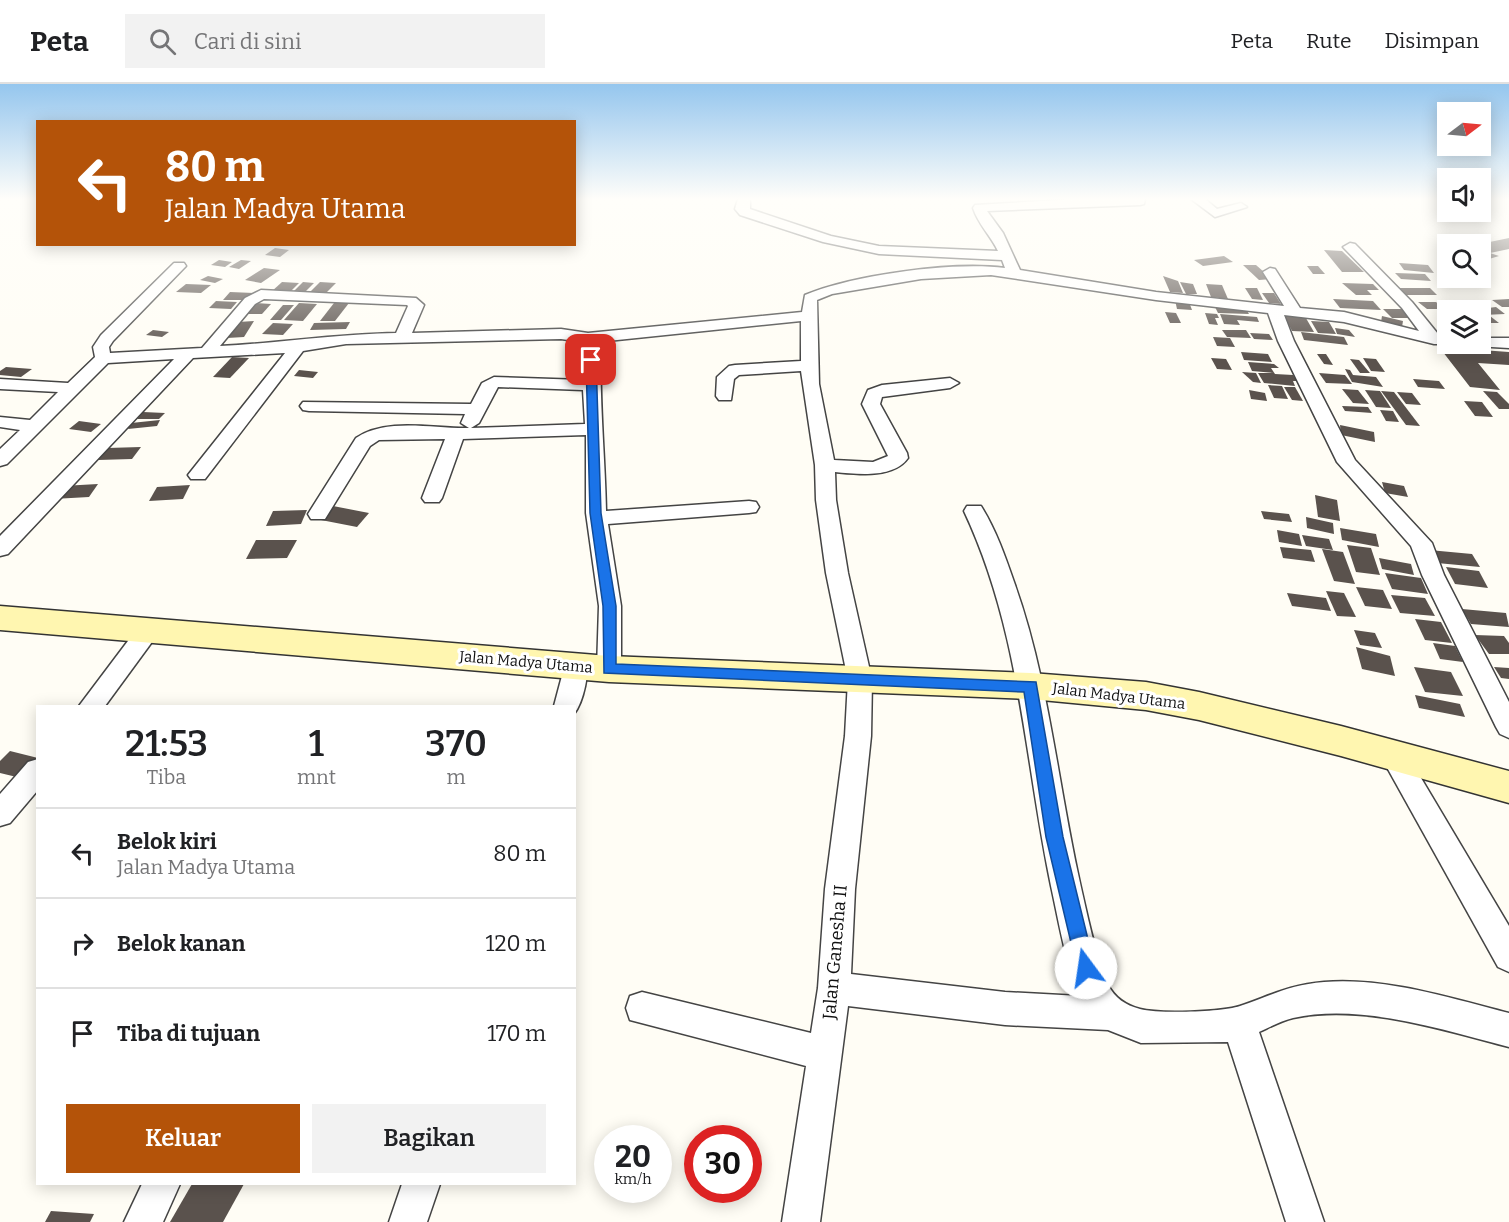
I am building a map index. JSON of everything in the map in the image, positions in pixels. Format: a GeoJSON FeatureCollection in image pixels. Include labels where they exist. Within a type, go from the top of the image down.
{"type":"FeatureCollection","features":[{"type":"Feature","properties":{"kind":"street"},"geometry":{"type":"LineString","coordinates":[[891,252],[1011,266],[1156,296],[1358,320],[1437,338]]}},
{"type":"Feature","properties":{"kind":"street"},"geometry":{"type":"LineString","coordinates":[[1005,252],[1011,266]]}},
{"type":"Feature","properties":{"kind":"street"},"geometry":{"type":"LineString","coordinates":[[1356,252],[1437,335]]}},
{"type":"Feature","properties":{"kind":"street"},"geometry":{"type":"LineString","coordinates":[[0,460],[103,358],[298,347],[346,339],[561,334],[588,338],[809,316],[812,295],[829,290],[964,269],[1011,266]]}},
{"type":"Feature","properties":{"kind":"street"},"geometry":{"type":"LineString","coordinates":[[103,358],[101,347],[107,338],[179,267]]}},
{"type":"Feature","properties":{"kind":"street"},"geometry":{"type":"LineString","coordinates":[[1270,273],[1295,311]]}},
{"type":"Feature","properties":{"kind":"street"},"geometry":{"type":"LineString","coordinates":[[0,549],[250,301],[261,294],[411,301],[416,305],[402,337]]}},
{"type":"Feature","properties":{"kind":"street"},"geometry":{"type":"LineString","coordinates":[[1274,309],[1286,341],[1341,453],[1364,484],[1421,543],[1448,606],[1509,727]]}},
{"type":"Feature","properties":{"kind":"street","name":"Jalan Ganesha II"},"geometry":{"type":"LineString","coordinates":[[801,1222],[834,988],[840,889],[858,736],[860,680],[837,573],[826,500],[825,465],[809,364],[809,316]]}},
{"type":"Feature","properties":{"kind":"street"},"geometry":{"type":"LineString","coordinates":[[588,338],[593,346],[591,385],[595,429],[597,518],[610,606],[609,669]]}},
{"type":"Feature","properties":{"kind":"street"},"geometry":{"type":"LineString","coordinates":[[1491,343],[1509,343]]}},
{"type":"Feature","properties":{"kind":"street"},"geometry":{"type":"LineString","coordinates":[[198,475],[298,347]]}},
{"type":"Feature","properties":{"kind":"street"},"geometry":{"type":"LineString","coordinates":[[725,396],[726,376],[735,370],[809,364]]}},
{"type":"Feature","properties":{"kind":"street"},"geometry":{"type":"LineString","coordinates":[[432,498],[460,433],[477,409],[488,387],[494,382],[591,385]]}},
{"type":"Feature","properties":{"kind":"street"},"geometry":{"type":"LineString","coordinates":[[825,465],[883,466],[893,464],[898,458],[898,453],[871,404],[874,394],[882,390],[950,383]]}},
{"type":"Feature","properties":{"kind":"street"},"geometry":{"type":"LineString","coordinates":[[0,384],[73,388]]}},
{"type":"Feature","properties":{"kind":"street"},"geometry":{"type":"LineString","coordinates":[[309,406],[477,409]]}},
{"type":"Feature","properties":{"kind":"street"},"geometry":{"type":"LineString","coordinates":[[0,422],[33,426]]}},
{"type":"Feature","properties":{"kind":"street"},"geometry":{"type":"LineString","coordinates":[[318,514],[363,442],[373,435],[407,431],[460,433],[595,429]]}},
{"type":"Feature","properties":{"kind":"street"},"geometry":{"type":"LineString","coordinates":[[597,518],[749,507]]}},
{"type":"Feature","properties":{"kind":"street"},"geometry":{"type":"LineString","coordinates":[[974,511],[991,546],[1016,619],[1031,686],[1053,826],[1071,909],[1094,992],[1108,1013]]}},
{"type":"Feature","properties":{"kind":"street","name":"Jalan Madya Utama"},"geometry":{"type":"LineString","coordinates":[[0,618],[576,664],[609,669],[1031,686],[1146,696],[1199,706],[1393,754],[1509,788]]}},
{"type":"Feature","properties":{"kind":"street"},"geometry":{"type":"LineString","coordinates":[[92,705],[148,631]]}},
{"type":"Feature","properties":{"kind":"street"},"geometry":{"type":"LineString","coordinates":[[567,705],[576,664]]}},
{"type":"Feature","properties":{"kind":"street"},"geometry":{"type":"LineString","coordinates":[[1393,754],[1509,956]]}},
{"type":"Feature","properties":{"kind":"street"},"geometry":{"type":"LineString","coordinates":[[0,814],[28,793],[36,775]]}},
{"type":"Feature","properties":{"kind":"street"},"geometry":{"type":"LineString","coordinates":[[834,988],[921,997],[994,1010],[1055,1014],[1108,1013],[1141,1026],[1219,1027],[1239,1023],[1292,1002],[1327,998],[1404,1003],[1509,1030]]}},
{"type":"Feature","properties":{"kind":"street"},"geometry":{"type":"LineString","coordinates":[[642,1008],[825,1054]]}},
{"type":"Feature","properties":{"kind":"street"},"geometry":{"type":"LineString","coordinates":[[1239,1023],[1305,1222]]}},
{"type":"Feature","properties":{"kind":"street"},"geometry":{"type":"LineString","coordinates":[[143,1222],[161,1185]]}},
{"type":"Feature","properties":{"kind":"street"},"geometry":{"type":"LineString","coordinates":[[408,1222],[421,1185]]}},
{"type":"Feature","properties":{"kind":"building"},"geometry":{"type":"Polygon","coordinates":[[[269,252],[286,252],[280,257],[265,255],[269,252]]]}},
{"type":"Feature","properties":{"kind":"building"},"geometry":{"type":"Polygon","coordinates":[[[1326,252],[1343,252],[1364,272],[1342,272],[1326,252]]]}},
{"type":"Feature","properties":{"kind":"building"},"geometry":{"type":"Polygon","coordinates":[[[1224,256],[1233,262],[1203,266],[1194,260],[1224,256]]]}},
{"type":"Feature","properties":{"kind":"building"},"geometry":{"type":"Polygon","coordinates":[[[219,260],[232,262],[225,267],[211,265],[219,260]]]}},
{"type":"Feature","properties":{"kind":"building"},"geometry":{"type":"Polygon","coordinates":[[[241,260],[251,261],[239,269],[229,267],[241,260]]]}},
{"type":"Feature","properties":{"kind":"building"},"geometry":{"type":"Polygon","coordinates":[[[1399,263],[1428,265],[1434,273],[1404,270],[1399,263]]]}},
{"type":"Feature","properties":{"kind":"building"},"geometry":{"type":"Polygon","coordinates":[[[1243,265],[1256,265],[1272,279],[1259,280],[1243,265]]]}},
{"type":"Feature","properties":{"kind":"building"},"geometry":{"type":"Polygon","coordinates":[[[1307,266],[1318,266],[1325,274],[1313,274],[1307,266]]]}},
{"type":"Feature","properties":{"kind":"building"},"geometry":{"type":"Polygon","coordinates":[[[264,268],[280,270],[261,283],[245,280],[264,268]]]}},
{"type":"Feature","properties":{"kind":"building"},"geometry":{"type":"Polygon","coordinates":[[[1395,273],[1425,274],[1431,281],[1401,279],[1395,273]]]}},
{"type":"Feature","properties":{"kind":"building"},"geometry":{"type":"Polygon","coordinates":[[[208,276],[223,279],[215,283],[200,280],[208,276]]]}},
{"type":"Feature","properties":{"kind":"building"},"geometry":{"type":"Polygon","coordinates":[[[1163,276],[1178,281],[1183,293],[1170,292],[1163,276]]]}},
{"type":"Feature","properties":{"kind":"building"},"geometry":{"type":"Polygon","coordinates":[[[282,282],[299,283],[289,293],[271,292],[282,282]]]}},
{"type":"Feature","properties":{"kind":"building"},"geometry":{"type":"Polygon","coordinates":[[[303,282],[314,283],[303,294],[292,293],[303,282]]]}},
{"type":"Feature","properties":{"kind":"building"},"geometry":{"type":"Polygon","coordinates":[[[320,282],[336,283],[324,295],[308,294],[320,282]]]}},
{"type":"Feature","properties":{"kind":"building"},"geometry":{"type":"Polygon","coordinates":[[[1180,282],[1193,284],[1197,294],[1186,294],[1180,282]]]}},
{"type":"Feature","properties":{"kind":"building"},"geometry":{"type":"Polygon","coordinates":[[[1342,283],[1373,284],[1379,290],[1367,290],[1372,295],[1356,295],[1342,283]]]}},
{"type":"Feature","properties":{"kind":"building"},"geometry":{"type":"Polygon","coordinates":[[[186,284],[211,285],[201,293],[176,292],[186,284]]]}},
{"type":"Feature","properties":{"kind":"building"},"geometry":{"type":"Polygon","coordinates":[[[1206,284],[1222,285],[1228,299],[1211,297],[1206,284]]]}},
{"type":"Feature","properties":{"kind":"building"},"geometry":{"type":"Polygon","coordinates":[[[1245,288],[1257,288],[1263,300],[1252,299],[1245,288]]]}},
{"type":"Feature","properties":{"kind":"building"},"geometry":{"type":"Polygon","coordinates":[[[1399,288],[1430,288],[1437,295],[1406,295],[1399,288]]]}},
{"type":"Feature","properties":{"kind":"building"},"geometry":{"type":"Polygon","coordinates":[[[230,292],[254,293],[247,300],[223,300],[230,292]]]}},
{"type":"Feature","properties":{"kind":"building"},"geometry":{"type":"Polygon","coordinates":[[[1262,293],[1274,293],[1281,304],[1269,303],[1262,293]]]}},
{"type":"Feature","properties":{"kind":"building"},"geometry":{"type":"Polygon","coordinates":[[[1333,299],[1373,301],[1381,310],[1340,308],[1333,299]]]}},
{"type":"Feature","properties":{"kind":"building"},"geometry":{"type":"Polygon","coordinates":[[[1509,299],[1509,307],[1502,307],[1492,300],[1509,299]]]}},
{"type":"Feature","properties":{"kind":"building"},"geometry":{"type":"Polygon","coordinates":[[[1175,300],[1189,302],[1192,310],[1177,309],[1175,300]]]}},
{"type":"Feature","properties":{"kind":"building"},"geometry":{"type":"Polygon","coordinates":[[[216,301],[237,302],[231,309],[209,308],[216,301]]]}},
{"type":"Feature","properties":{"kind":"building"},"geometry":{"type":"Polygon","coordinates":[[[1418,302],[1437,303],[1437,309],[1427,309],[1418,302]]]}},
{"type":"Feature","properties":{"kind":"building"},"geometry":{"type":"Polygon","coordinates":[[[256,303],[271,304],[262,314],[247,314],[256,303]]]}},
{"type":"Feature","properties":{"kind":"building"},"geometry":{"type":"Polygon","coordinates":[[[299,303],[317,304],[303,321],[284,320],[299,303]]]}},
{"type":"Feature","properties":{"kind":"building"},"geometry":{"type":"Polygon","coordinates":[[[334,303],[349,303],[335,321],[320,321],[334,303]]]}},
{"type":"Feature","properties":{"kind":"building"},"geometry":{"type":"Polygon","coordinates":[[[283,305],[294,305],[281,320],[270,320],[283,305]]]}},
{"type":"Feature","properties":{"kind":"building"},"geometry":{"type":"Polygon","coordinates":[[[1214,305],[1244,306],[1249,314],[1218,313],[1214,305]]]}},
{"type":"Feature","properties":{"kind":"building"},"geometry":{"type":"Polygon","coordinates":[[[1496,307],[1505,314],[1491,315],[1491,308],[1496,307]]]}},
{"type":"Feature","properties":{"kind":"building"},"geometry":{"type":"Polygon","coordinates":[[[1383,309],[1404,309],[1413,318],[1392,318],[1383,309]]]}},
{"type":"Feature","properties":{"kind":"building"},"geometry":{"type":"Polygon","coordinates":[[[1165,312],[1176,313],[1181,323],[1170,323],[1165,312]]]}},
{"type":"Feature","properties":{"kind":"building"},"geometry":{"type":"Polygon","coordinates":[[[1282,312],[1303,313],[1314,332],[1292,331],[1282,312]]]}},
{"type":"Feature","properties":{"kind":"building"},"geometry":{"type":"Polygon","coordinates":[[[1205,313],[1217,314],[1219,318],[1215,318],[1218,325],[1209,324],[1205,313]]]}},
{"type":"Feature","properties":{"kind":"building"},"geometry":{"type":"Polygon","coordinates":[[[1220,314],[1257,317],[1259,322],[1237,320],[1240,325],[1224,324],[1220,314]]]}},
{"type":"Feature","properties":{"kind":"building"},"geometry":{"type":"Polygon","coordinates":[[[1382,316],[1403,321],[1402,327],[1381,322],[1382,316]]]}},
{"type":"Feature","properties":{"kind":"building"},"geometry":{"type":"Polygon","coordinates":[[[1491,317],[1499,323],[1491,323],[1491,317]]]}},
{"type":"Feature","properties":{"kind":"building"},"geometry":{"type":"Polygon","coordinates":[[[254,321],[244,337],[227,338],[238,322],[254,321]]]}},
{"type":"Feature","properties":{"kind":"building"},"geometry":{"type":"Polygon","coordinates":[[[1311,321],[1329,322],[1336,334],[1318,333],[1311,321]]]}},
{"type":"Feature","properties":{"kind":"building"},"geometry":{"type":"Polygon","coordinates":[[[350,322],[346,329],[310,330],[314,323],[350,322]]]}},
{"type":"Feature","properties":{"kind":"building"},"geometry":{"type":"Polygon","coordinates":[[[273,323],[293,324],[283,335],[262,334],[273,323]]]}},
{"type":"Feature","properties":{"kind":"building"},"geometry":{"type":"Polygon","coordinates":[[[1335,328],[1349,330],[1355,337],[1337,334],[1335,328]]]}},
{"type":"Feature","properties":{"kind":"building"},"geometry":{"type":"Polygon","coordinates":[[[153,330],[169,332],[162,337],[146,335],[153,330]]]}},
{"type":"Feature","properties":{"kind":"building"},"geometry":{"type":"Polygon","coordinates":[[[1222,330],[1246,330],[1251,338],[1227,337],[1222,330]]]}},
{"type":"Feature","properties":{"kind":"building"},"geometry":{"type":"Polygon","coordinates":[[[1301,332],[1344,337],[1348,345],[1304,340],[1301,332]]]}},
{"type":"Feature","properties":{"kind":"building"},"geometry":{"type":"Polygon","coordinates":[[[1250,333],[1269,334],[1273,340],[1254,339],[1250,333]]]}},
{"type":"Feature","properties":{"kind":"building"},"geometry":{"type":"Polygon","coordinates":[[[1213,337],[1230,338],[1235,347],[1217,346],[1213,337]]]}},
{"type":"Feature","properties":{"kind":"building"},"geometry":{"type":"Polygon","coordinates":[[[1491,351],[1509,352],[1509,365],[1478,363],[1500,390],[1470,387],[1444,354],[1491,354],[1491,351]]]}},
{"type":"Feature","properties":{"kind":"building"},"geometry":{"type":"Polygon","coordinates":[[[1241,352],[1268,354],[1272,362],[1244,360],[1241,352]]]}},
{"type":"Feature","properties":{"kind":"building"},"geometry":{"type":"Polygon","coordinates":[[[1317,354],[1326,354],[1333,365],[1324,364],[1317,354]]]}},
{"type":"Feature","properties":{"kind":"building"},"geometry":{"type":"Polygon","coordinates":[[[232,357],[249,358],[230,378],[213,377],[232,357]]]}},
{"type":"Feature","properties":{"kind":"building"},"geometry":{"type":"Polygon","coordinates":[[[1211,358],[1226,359],[1232,370],[1217,369],[1211,358]]]}},
{"type":"Feature","properties":{"kind":"building"},"geometry":{"type":"Polygon","coordinates":[[[1363,358],[1376,359],[1385,372],[1371,371],[1363,358]]]}},
{"type":"Feature","properties":{"kind":"building"},"geometry":{"type":"Polygon","coordinates":[[[1350,359],[1359,360],[1370,373],[1360,373],[1350,359]]]}},
{"type":"Feature","properties":{"kind":"building"},"geometry":{"type":"Polygon","coordinates":[[[1248,362],[1274,364],[1279,368],[1271,368],[1275,374],[1293,375],[1297,381],[1293,381],[1295,386],[1264,383],[1258,373],[1274,373],[1252,371],[1248,362]]]}},
{"type":"Feature","properties":{"kind":"building"},"geometry":{"type":"Polygon","coordinates":[[[6,367],[32,369],[21,377],[0,375],[0,371],[6,367]]]}},
{"type":"Feature","properties":{"kind":"building"},"geometry":{"type":"Polygon","coordinates":[[[1345,369],[1350,370],[1353,375],[1376,377],[1383,387],[1352,382],[1345,369]]]}},
{"type":"Feature","properties":{"kind":"building"},"geometry":{"type":"Polygon","coordinates":[[[299,370],[318,372],[313,378],[294,376],[299,370]]]}},
{"type":"Feature","properties":{"kind":"building"},"geometry":{"type":"Polygon","coordinates":[[[1242,372],[1256,373],[1261,383],[1253,382],[1242,372]]]}},
{"type":"Feature","properties":{"kind":"building"},"geometry":{"type":"Polygon","coordinates":[[[1319,373],[1345,375],[1352,384],[1326,383],[1319,373]]]}},
{"type":"Feature","properties":{"kind":"building"},"geometry":{"type":"Polygon","coordinates":[[[1413,379],[1439,381],[1445,389],[1418,387],[1413,379]]]}},
{"type":"Feature","properties":{"kind":"building"},"geometry":{"type":"Polygon","coordinates":[[[1268,385],[1282,386],[1288,399],[1274,398],[1268,385]]]}},
{"type":"Feature","properties":{"kind":"building"},"geometry":{"type":"Polygon","coordinates":[[[1284,387],[1295,387],[1303,401],[1292,400],[1284,387]]]}},
{"type":"Feature","properties":{"kind":"building"},"geometry":{"type":"Polygon","coordinates":[[[1342,389],[1358,390],[1369,404],[1353,403],[1342,389]]]}},
{"type":"Feature","properties":{"kind":"building"},"geometry":{"type":"Polygon","coordinates":[[[1249,390],[1265,393],[1267,401],[1251,399],[1249,390]]]}},
{"type":"Feature","properties":{"kind":"building"},"geometry":{"type":"Polygon","coordinates":[[[1365,390],[1380,391],[1391,408],[1376,407],[1365,390]]]}},
{"type":"Feature","properties":{"kind":"building"},"geometry":{"type":"Polygon","coordinates":[[[1381,391],[1394,392],[1420,426],[1406,425],[1381,391]]]}},
{"type":"Feature","properties":{"kind":"building"},"geometry":{"type":"Polygon","coordinates":[[[1483,391],[1497,392],[1509,404],[1509,409],[1499,409],[1483,391]]]}},
{"type":"Feature","properties":{"kind":"building"},"geometry":{"type":"Polygon","coordinates":[[[1397,392],[1412,393],[1421,405],[1406,404],[1397,392]]]}},
{"type":"Feature","properties":{"kind":"building"},"geometry":{"type":"Polygon","coordinates":[[[1464,401],[1482,402],[1493,417],[1475,416],[1464,401]]]}},
{"type":"Feature","properties":{"kind":"building"},"geometry":{"type":"Polygon","coordinates":[[[1342,406],[1368,407],[1372,413],[1345,411],[1342,406]]]}},
{"type":"Feature","properties":{"kind":"building"},"geometry":{"type":"Polygon","coordinates":[[[1380,410],[1393,411],[1399,422],[1386,421],[1380,410]]]}},
{"type":"Feature","properties":{"kind":"building"},"geometry":{"type":"Polygon","coordinates":[[[143,412],[165,413],[159,419],[137,419],[143,412]]]}},
{"type":"Feature","properties":{"kind":"building"},"geometry":{"type":"Polygon","coordinates":[[[160,420],[157,426],[128,429],[131,423],[160,420]]]}},
{"type":"Feature","properties":{"kind":"building"},"geometry":{"type":"Polygon","coordinates":[[[79,421],[101,424],[91,432],[69,429],[79,421]]]}},
{"type":"Feature","properties":{"kind":"building"},"geometry":{"type":"Polygon","coordinates":[[[1340,425],[1374,432],[1375,442],[1341,435],[1340,425]]]}},
{"type":"Feature","properties":{"kind":"building"},"geometry":{"type":"Polygon","coordinates":[[[141,447],[132,459],[98,460],[107,448],[141,447]]]}},
{"type":"Feature","properties":{"kind":"building"},"geometry":{"type":"Polygon","coordinates":[[[1382,482],[1404,486],[1408,497],[1385,493],[1382,482]]]}},
{"type":"Feature","properties":{"kind":"building"},"geometry":{"type":"Polygon","coordinates":[[[98,484],[89,497],[53,499],[62,486],[98,484]]]}},
{"type":"Feature","properties":{"kind":"building"},"geometry":{"type":"Polygon","coordinates":[[[190,485],[183,499],[149,501],[157,487],[190,485]]]}},
{"type":"Feature","properties":{"kind":"building"},"geometry":{"type":"Polygon","coordinates":[[[1315,495],[1337,500],[1340,521],[1318,517],[1315,495]]]}},
{"type":"Feature","properties":{"kind":"building"},"geometry":{"type":"Polygon","coordinates":[[[333,506],[369,513],[357,527],[321,520],[333,506]]]}},
{"type":"Feature","properties":{"kind":"building"},"geometry":{"type":"Polygon","coordinates":[[[307,510],[301,524],[266,526],[273,511],[307,510]]]}},
{"type":"Feature","properties":{"kind":"building"},"geometry":{"type":"Polygon","coordinates":[[[1261,511],[1289,514],[1292,522],[1264,519],[1261,511]]]}},
{"type":"Feature","properties":{"kind":"building"},"geometry":{"type":"Polygon","coordinates":[[[1306,517],[1333,523],[1334,534],[1307,528],[1306,517]]]}},
{"type":"Feature","properties":{"kind":"building"},"geometry":{"type":"Polygon","coordinates":[[[1340,528],[1376,534],[1379,547],[1342,540],[1340,528]]]}},
{"type":"Feature","properties":{"kind":"building"},"geometry":{"type":"Polygon","coordinates":[[[1277,530],[1299,534],[1302,546],[1279,542],[1277,530]]]}},
{"type":"Feature","properties":{"kind":"building"},"geometry":{"type":"Polygon","coordinates":[[[1302,535],[1329,539],[1333,550],[1306,546],[1302,535]]]}},
{"type":"Feature","properties":{"kind":"building"},"geometry":{"type":"Polygon","coordinates":[[[256,540],[297,540],[287,558],[246,559],[256,540]]]}},
{"type":"Feature","properties":{"kind":"building"},"geometry":{"type":"Polygon","coordinates":[[[1347,545],[1371,548],[1380,575],[1356,572],[1347,545]]]}},
{"type":"Feature","properties":{"kind":"building"},"geometry":{"type":"Polygon","coordinates":[[[1280,547],[1311,550],[1315,562],[1283,558],[1280,547]]]}},
{"type":"Feature","properties":{"kind":"building"},"geometry":{"type":"Polygon","coordinates":[[[1322,549],[1343,552],[1355,584],[1334,581],[1322,549]]]}},
{"type":"Feature","properties":{"kind":"building"},"geometry":{"type":"Polygon","coordinates":[[[1429,550],[1472,554],[1480,567],[1437,563],[1429,550]]]}},
{"type":"Feature","properties":{"kind":"building"},"geometry":{"type":"Polygon","coordinates":[[[1379,558],[1411,564],[1414,575],[1382,569],[1379,558]]]}},
{"type":"Feature","properties":{"kind":"building"},"geometry":{"type":"Polygon","coordinates":[[[1446,567],[1479,571],[1488,588],[1455,584],[1446,567]]]}},
{"type":"Feature","properties":{"kind":"building"},"geometry":{"type":"Polygon","coordinates":[[[1385,573],[1421,578],[1428,594],[1392,589],[1385,573]]]}},
{"type":"Feature","properties":{"kind":"building"},"geometry":{"type":"Polygon","coordinates":[[[1356,587],[1383,590],[1392,609],[1365,606],[1356,587]]]}},
{"type":"Feature","properties":{"kind":"building"},"geometry":{"type":"Polygon","coordinates":[[[1326,591],[1344,593],[1356,617],[1337,616],[1326,591]]]}},
{"type":"Feature","properties":{"kind":"building"},"geometry":{"type":"Polygon","coordinates":[[[1287,593],[1326,598],[1331,611],[1292,606],[1287,593]]]}},
{"type":"Feature","properties":{"kind":"building"},"geometry":{"type":"Polygon","coordinates":[[[1391,595],[1425,598],[1435,616],[1400,613],[1391,595]]]}},
{"type":"Feature","properties":{"kind":"building"},"geometry":{"type":"Polygon","coordinates":[[[1462,609],[1506,613],[1509,627],[1471,624],[1462,609]]]}},
{"type":"Feature","properties":{"kind":"building"},"geometry":{"type":"Polygon","coordinates":[[[1415,619],[1441,622],[1452,643],[1425,640],[1415,619]]]}},
{"type":"Feature","properties":{"kind":"building"},"geometry":{"type":"Polygon","coordinates":[[[1354,630],[1375,633],[1382,648],[1360,645],[1354,630]]]}},
{"type":"Feature","properties":{"kind":"building"},"geometry":{"type":"Polygon","coordinates":[[[1475,635],[1504,636],[1509,643],[1509,654],[1489,654],[1475,635]]]}},
{"type":"Feature","properties":{"kind":"building"},"geometry":{"type":"Polygon","coordinates":[[[1433,643],[1455,646],[1463,662],[1440,659],[1433,643]]]}},
{"type":"Feature","properties":{"kind":"building"},"geometry":{"type":"Polygon","coordinates":[[[1356,647],[1390,656],[1395,676],[1362,669],[1356,647]]]}},
{"type":"Feature","properties":{"kind":"building"},"geometry":{"type":"Polygon","coordinates":[[[1414,667],[1451,672],[1463,696],[1425,692],[1414,667]]]}},
{"type":"Feature","properties":{"kind":"building"},"geometry":{"type":"Polygon","coordinates":[[[1494,667],[1509,668],[1509,679],[1501,678],[1494,667]]]}},
{"type":"Feature","properties":{"kind":"building"},"geometry":{"type":"Polygon","coordinates":[[[1415,695],[1460,704],[1465,717],[1419,708],[1415,695]]]}},
{"type":"Feature","properties":{"kind":"building"},"geometry":{"type":"Polygon","coordinates":[[[10,751],[36,758],[36,767],[25,779],[0,773],[0,761],[10,751]]]}},
{"type":"Feature","properties":{"kind":"building"},"geometry":{"type":"Polygon","coordinates":[[[191,1185],[243,1185],[223,1222],[170,1222],[191,1185]]]}},
{"type":"Feature","properties":{"kind":"building"},"geometry":{"type":"Polygon","coordinates":[[[51,1211],[94,1214],[90,1222],[45,1222],[51,1211]]]}},
{"type":"Feature","properties":{"kind":"route"},"geometry":{"type":"LineString","coordinates":[[591,360],[596,513],[610,606],[609,669],[1031,686],[1054,837],[1086,968]]}}]}
